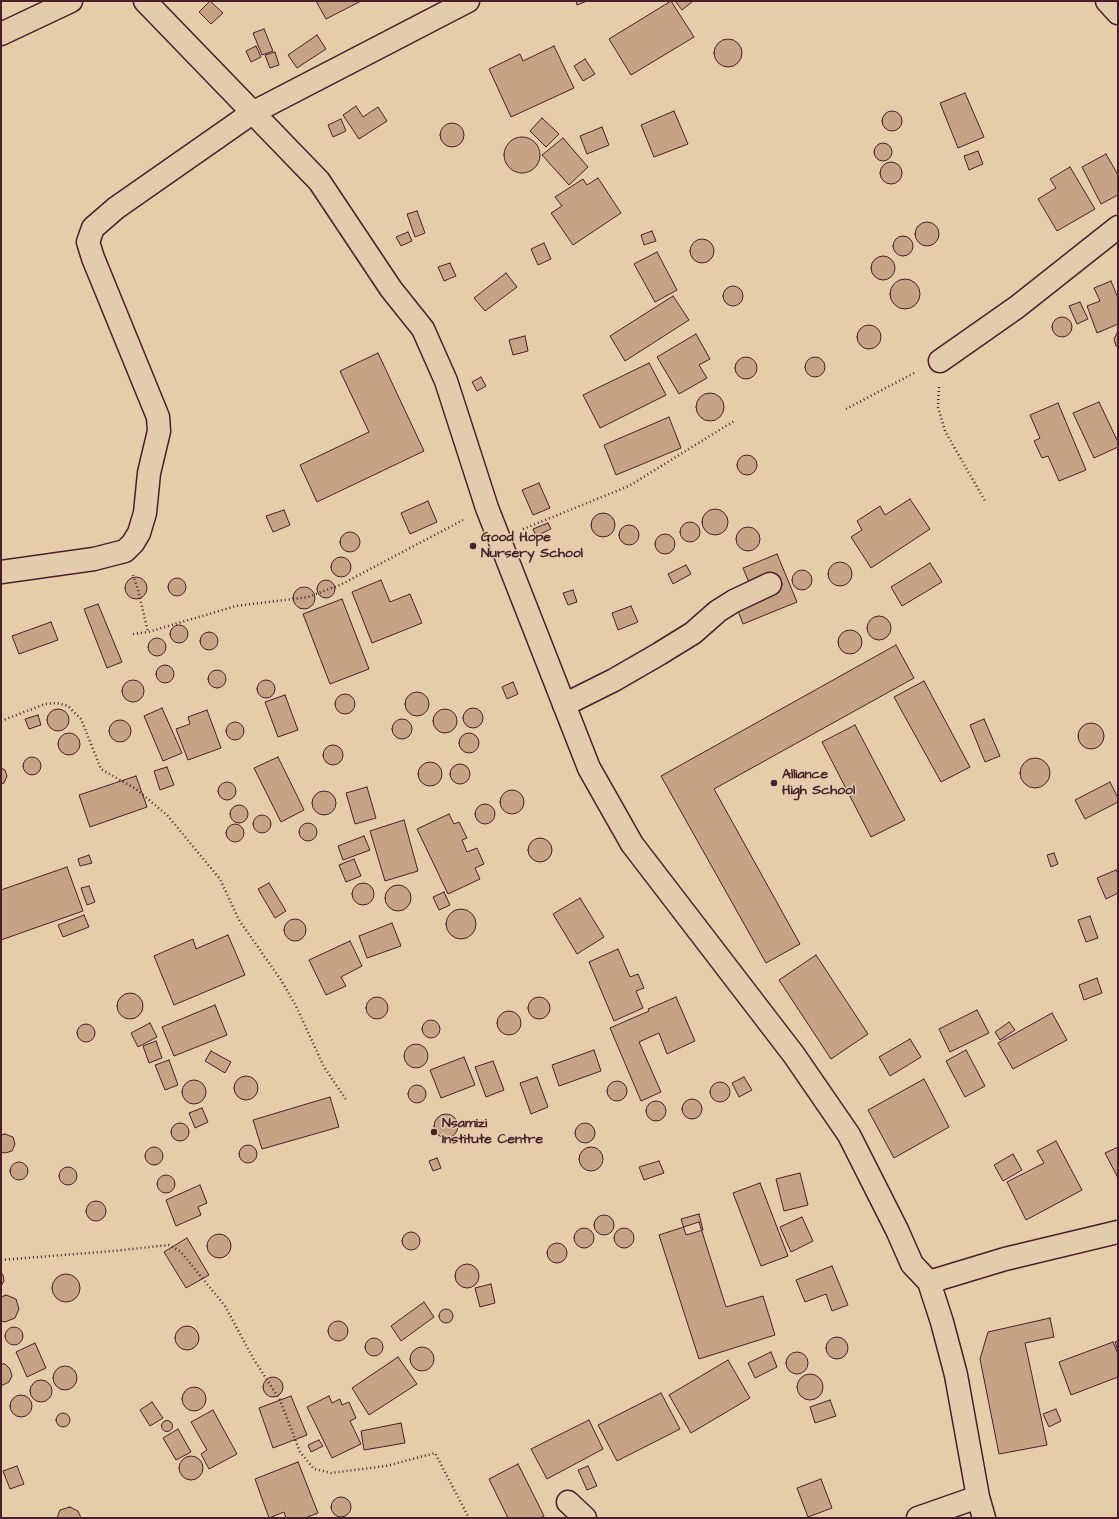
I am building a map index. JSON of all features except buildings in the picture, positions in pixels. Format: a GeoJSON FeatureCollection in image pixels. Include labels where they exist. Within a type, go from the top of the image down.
{"type":"FeatureCollection","features":[{"type":"Feature","properties":{"kind":"street"},"geometry":{"type":"LineString","coordinates":[[1,34],[70,1]]}},
{"type":"Feature","properties":{"kind":"street"},"geometry":{"type":"LineString","coordinates":[[145,1],[319,181],[391,289],[423,329],[446,381],[487,508],[589,768],[632,844],[794,1056],[849,1135],[897,1230],[912,1264],[929,1282],[942,1322],[956,1376],[978,1497],[984,1518]]}},
{"type":"Feature","properties":{"kind":"street"},"geometry":{"type":"LineString","coordinates":[[1,572],[94,559],[125,551],[140,533],[145,512],[149,474],[159,431],[158,417],[93,258],[88,242],[93,228],[116,208],[252,113],[468,1]]}},
{"type":"Feature","properties":{"kind":"street"},"geometry":{"type":"LineString","coordinates":[[1107,1],[1118,13]]}},
{"type":"Feature","properties":{"kind":"street"},"geometry":{"type":"LineString","coordinates":[[940,361],[1017,307],[1118,227]]}},
{"type":"Feature","properties":{"kind":"street"},"geometry":{"type":"LineString","coordinates":[[564,705],[614,680],[659,654],[693,633],[718,611],[734,601],[770,584]]}},
{"type":"Feature","properties":{"kind":"street"},"geometry":{"type":"LineString","coordinates":[[929,1282],[1005,1259],[1118,1232]]}},
{"type":"Feature","properties":{"kind":"street"},"geometry":{"type":"LineString","coordinates":[[918,1518],[978,1497]]}},
{"type":"Feature","properties":{"kind":"street"},"geometry":{"type":"LineString","coordinates":[[568,1502],[585,1518]]}},
{"type":"Feature","properties":{"kind":"path"},"geometry":{"type":"LineString","coordinates":[[846,409],[907,376],[940,361],[938,407],[945,431],[985,501]]}},
{"type":"Feature","properties":{"kind":"path"},"geometry":{"type":"LineString","coordinates":[[499,538],[629,486],[734,422]]}},
{"type":"Feature","properties":{"kind":"path"},"geometry":{"type":"LineString","coordinates":[[133,634],[148,632],[236,606],[308,597],[340,586],[487,508]]}},
{"type":"Feature","properties":{"kind":"path"},"geometry":{"type":"LineString","coordinates":[[125,551],[138,590],[148,632]]}},
{"type":"Feature","properties":{"kind":"path"},"geometry":{"type":"LineString","coordinates":[[1,721],[45,704],[57,703],[68,706],[81,719],[101,769],[136,789],[167,815],[220,880],[239,920],[281,980],[296,1006],[324,1067],[347,1101]]}},
{"type":"Feature","properties":{"kind":"path"},"geometry":{"type":"LineString","coordinates":[[1,1260],[168,1245],[181,1252],[225,1306],[253,1358],[280,1400],[300,1452],[314,1469],[331,1473],[386,1466],[436,1453],[469,1518]]}},
{"type":"Feature","properties":{"kind":"place","name":"Good Hope Nursery School"},"geometry":{"type":"Point","coordinates":[473,546]}},
{"type":"Feature","properties":{"kind":"place","name":"Alliance High School"},"geometry":{"type":"Point","coordinates":[774,783]}},
{"type":"Feature","properties":{"kind":"place","name":"Nsamizi Institute Centre"},"geometry":{"type":"Point","coordinates":[434,1132]}}]}
